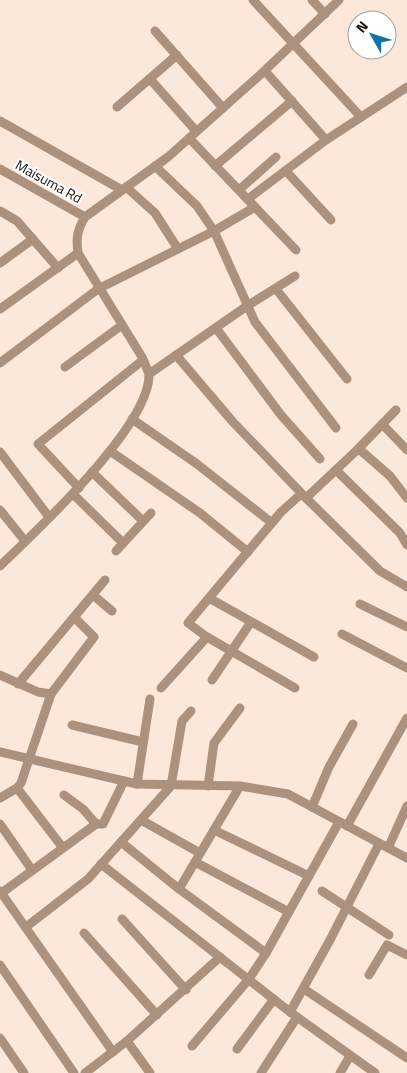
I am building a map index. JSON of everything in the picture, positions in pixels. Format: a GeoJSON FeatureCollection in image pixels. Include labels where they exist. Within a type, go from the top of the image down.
{"type":"FeatureCollection","features":[{"type":"Feature","properties":{"kind":"street"},"geometry":{"type":"LineString","coordinates":[[252,0],[361,118]]}},
{"type":"Feature","properties":{"kind":"street"},"geometry":{"type":"LineString","coordinates":[[312,0],[325,14]]}},
{"type":"Feature","properties":{"kind":"street"},"geometry":{"type":"LineString","coordinates":[[1,564],[76,491],[110,451],[132,419],[144,395],[149,374],[143,360],[78,254],[76,238],[85,217],[155,166],[188,138],[265,71],[339,0]]}},
{"type":"Feature","properties":{"kind":"street"},"geometry":{"type":"LineString","coordinates":[[155,31],[223,108]]}},
{"type":"Feature","properties":{"kind":"street"},"geometry":{"type":"LineString","coordinates":[[117,107],[177,55]]}},
{"type":"Feature","properties":{"kind":"street"},"geometry":{"type":"LineString","coordinates":[[265,71],[326,140]]}},
{"type":"Feature","properties":{"kind":"street"},"geometry":{"type":"LineString","coordinates":[[150,78],[196,131]]}},
{"type":"Feature","properties":{"kind":"street"},"geometry":{"type":"LineString","coordinates":[[248,199],[326,140],[407,87]]}},
{"type":"Feature","properties":{"kind":"street"},"geometry":{"type":"LineString","coordinates":[[215,166],[292,101]]}},
{"type":"Feature","properties":{"kind":"street"},"geometry":{"type":"LineString","coordinates":[[0,121],[124,188],[155,213],[178,249]]}},
{"type":"Feature","properties":{"kind":"street"},"geometry":{"type":"LineString","coordinates":[[188,138],[296,250]]}},
{"type":"Feature","properties":{"kind":"street"},"geometry":{"type":"LineString","coordinates":[[239,190],[276,156]]}},
{"type":"Feature","properties":{"kind":"street"},"geometry":{"type":"LineString","coordinates":[[155,166],[197,206],[214,231],[256,322],[336,428]]}},
{"type":"Feature","properties":{"kind":"street","name":"Maisuma Rd"},"geometry":{"type":"LineString","coordinates":[[0,169],[85,217]]}},
{"type":"Feature","properties":{"kind":"street"},"geometry":{"type":"LineString","coordinates":[[286,171],[331,220]]}},
{"type":"Feature","properties":{"kind":"street"},"geometry":{"type":"LineString","coordinates":[[0,363],[98,289],[214,231],[255,207]]}},
{"type":"Feature","properties":{"kind":"street"},"geometry":{"type":"LineString","coordinates":[[2,214],[16,221],[58,268]]}},
{"type":"Feature","properties":{"kind":"street"},"geometry":{"type":"LineString","coordinates":[[0,263],[33,239]]}},
{"type":"Feature","properties":{"kind":"street"},"geometry":{"type":"LineString","coordinates":[[0,310],[78,254]]}},
{"type":"Feature","properties":{"kind":"street"},"geometry":{"type":"LineString","coordinates":[[149,374],[247,306],[276,290],[295,276]]}},
{"type":"Feature","properties":{"kind":"street"},"geometry":{"type":"LineString","coordinates":[[276,290],[347,379]]}},
{"type":"Feature","properties":{"kind":"street"},"geometry":{"type":"LineString","coordinates":[[65,367],[122,325]]}},
{"type":"Feature","properties":{"kind":"street"},"geometry":{"type":"LineString","coordinates":[[216,328],[281,415],[320,460]]}},
{"type":"Feature","properties":{"kind":"street"},"geometry":{"type":"LineString","coordinates":[[176,355],[233,422],[304,496],[380,571],[407,587]]}},
{"type":"Feature","properties":{"kind":"street"},"geometry":{"type":"LineString","coordinates":[[123,543],[76,491],[38,444],[143,360]]}},
{"type":"Feature","properties":{"kind":"street"},"geometry":{"type":"LineString","coordinates":[[295,688],[207,637],[188,623],[272,524],[359,449],[396,410]]}},
{"type":"Feature","properties":{"kind":"street"},"geometry":{"type":"LineString","coordinates":[[132,419],[197,464],[272,524]]}},
{"type":"Feature","properties":{"kind":"street"},"geometry":{"type":"LineString","coordinates":[[382,424],[407,450]]}},
{"type":"Feature","properties":{"kind":"street"},"geometry":{"type":"LineString","coordinates":[[359,449],[390,476],[407,498]]}},
{"type":"Feature","properties":{"kind":"street"},"geometry":{"type":"LineString","coordinates":[[110,451],[200,513],[248,552]]}},
{"type":"Feature","properties":{"kind":"street"},"geometry":{"type":"LineString","coordinates":[[0,452],[49,517]]}},
{"type":"Feature","properties":{"kind":"street"},"geometry":{"type":"LineString","coordinates":[[336,470],[400,533],[407,545]]}},
{"type":"Feature","properties":{"kind":"street"},"geometry":{"type":"LineString","coordinates":[[92,472],[142,520]]}},
{"type":"Feature","properties":{"kind":"street"},"geometry":{"type":"LineString","coordinates":[[0,510],[25,541]]}},
{"type":"Feature","properties":{"kind":"street"},"geometry":{"type":"LineString","coordinates":[[116,551],[142,520],[151,513]]}},
{"type":"Feature","properties":{"kind":"street"},"geometry":{"type":"LineString","coordinates":[[18,684],[105,580]]}},
{"type":"Feature","properties":{"kind":"street"},"geometry":{"type":"LineString","coordinates":[[93,596],[112,611]]}},
{"type":"Feature","properties":{"kind":"street"},"geometry":{"type":"LineString","coordinates":[[209,598],[314,658]]}},
{"type":"Feature","properties":{"kind":"street"},"geometry":{"type":"LineString","coordinates":[[360,604],[407,627]]}},
{"type":"Feature","properties":{"kind":"street"},"geometry":{"type":"LineString","coordinates":[[0,798],[17,788],[51,694],[94,636],[75,618]]}},
{"type":"Feature","properties":{"kind":"street"},"geometry":{"type":"LineString","coordinates":[[212,680],[233,652],[251,622]]}},
{"type":"Feature","properties":{"kind":"street"},"geometry":{"type":"LineString","coordinates":[[342,634],[407,668]]}},
{"type":"Feature","properties":{"kind":"street"},"geometry":{"type":"LineString","coordinates":[[161,688],[207,637]]}},
{"type":"Feature","properties":{"kind":"street"},"geometry":{"type":"LineString","coordinates":[[0,675],[38,692],[51,694]]}},
{"type":"Feature","properties":{"kind":"street"},"geometry":{"type":"LineString","coordinates":[[137,784],[150,699]]}},
{"type":"Feature","properties":{"kind":"street"},"geometry":{"type":"LineString","coordinates":[[208,786],[214,743],[240,708]]}},
{"type":"Feature","properties":{"kind":"street"},"geometry":{"type":"LineString","coordinates":[[26,927],[88,879],[171,786],[182,721],[191,711]]}},
{"type":"Feature","properties":{"kind":"street"},"geometry":{"type":"LineString","coordinates":[[192,1046],[248,979],[266,954],[309,876],[407,718]]}},
{"type":"Feature","properties":{"kind":"street"},"geometry":{"type":"LineString","coordinates":[[312,807],[329,767],[353,724]]}},
{"type":"Feature","properties":{"kind":"street"},"geometry":{"type":"LineString","coordinates":[[72,725],[144,742]]}},
{"type":"Feature","properties":{"kind":"street"},"geometry":{"type":"LineString","coordinates":[[0,752],[137,784],[240,786],[288,794],[407,858]]}},
{"type":"Feature","properties":{"kind":"street"},"geometry":{"type":"LineString","coordinates":[[113,1052],[0,892],[96,824],[103,824],[124,781]]}},
{"type":"Feature","properties":{"kind":"street"},"geometry":{"type":"LineString","coordinates":[[179,889],[240,786]]}},
{"type":"Feature","properties":{"kind":"street"},"geometry":{"type":"LineString","coordinates":[[17,788],[64,848]]}},
{"type":"Feature","properties":{"kind":"street"},"geometry":{"type":"LineString","coordinates":[[64,795],[83,809],[96,824]]}},
{"type":"Feature","properties":{"kind":"street"},"geometry":{"type":"LineString","coordinates":[[388,848],[407,806]]}},
{"type":"Feature","properties":{"kind":"street"},"geometry":{"type":"LineString","coordinates":[[141,820],[200,853]]}},
{"type":"Feature","properties":{"kind":"street"},"geometry":{"type":"LineString","coordinates":[[0,824],[32,870]]}},
{"type":"Feature","properties":{"kind":"street"},"geometry":{"type":"LineString","coordinates":[[214,830],[309,876]]}},
{"type":"Feature","properties":{"kind":"street"},"geometry":{"type":"LineString","coordinates":[[121,842],[179,889],[266,954]]}},
{"type":"Feature","properties":{"kind":"street"},"geometry":{"type":"LineString","coordinates":[[265,1072],[304,989],[379,844]]}},
{"type":"Feature","properties":{"kind":"street"},"geometry":{"type":"LineString","coordinates":[[195,862],[289,912]]}},
{"type":"Feature","properties":{"kind":"street"},"geometry":{"type":"LineString","coordinates":[[101,864],[293,1015],[375,1073]]}},
{"type":"Feature","properties":{"kind":"street"},"geometry":{"type":"LineString","coordinates":[[322,891],[348,906],[389,935]]}},
{"type":"Feature","properties":{"kind":"street"},"geometry":{"type":"LineString","coordinates":[[122,919],[186,990]]}},
{"type":"Feature","properties":{"kind":"street"},"geometry":{"type":"LineString","coordinates":[[84,933],[157,1015]]}},
{"type":"Feature","properties":{"kind":"street"},"geometry":{"type":"LineString","coordinates":[[369,974],[387,944],[407,955]]}},
{"type":"Feature","properties":{"kind":"street"},"geometry":{"type":"LineString","coordinates":[[85,1073],[157,1015],[220,957]]}},
{"type":"Feature","properties":{"kind":"street"},"geometry":{"type":"LineString","coordinates":[[0,964],[74,1073]]}},
{"type":"Feature","properties":{"kind":"street"},"geometry":{"type":"LineString","coordinates":[[304,989],[407,1058]]}},
{"type":"Feature","properties":{"kind":"street"},"geometry":{"type":"LineString","coordinates":[[237,1049],[274,999]]}},
{"type":"Feature","properties":{"kind":"street"},"geometry":{"type":"LineString","coordinates":[[0,1038],[24,1073]]}},
{"type":"Feature","properties":{"kind":"street"},"geometry":{"type":"LineString","coordinates":[[127,1040],[150,1073]]}},
{"type":"Feature","properties":{"kind":"street"},"geometry":{"type":"LineString","coordinates":[[340,1073],[350,1056]]}}]}
